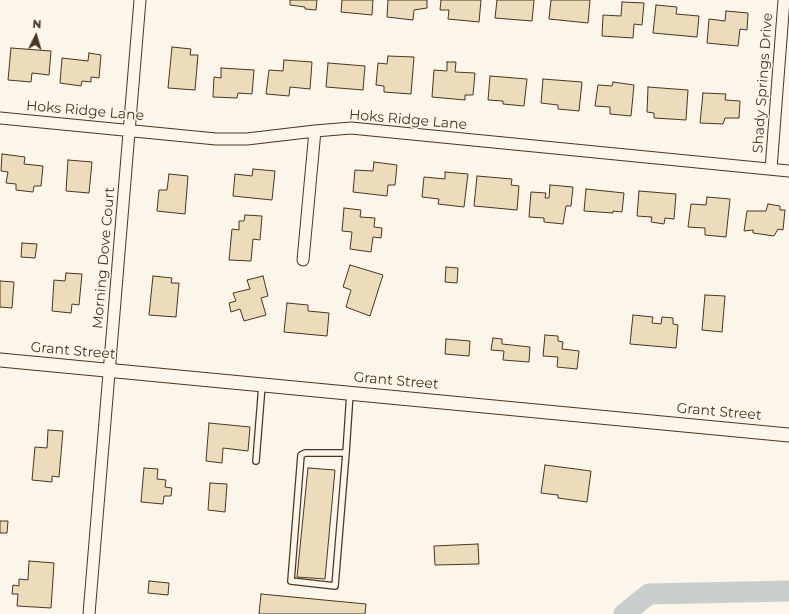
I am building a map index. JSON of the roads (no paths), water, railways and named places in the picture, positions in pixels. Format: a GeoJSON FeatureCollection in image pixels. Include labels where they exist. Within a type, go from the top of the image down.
{"type":"FeatureCollection","features":[{"type":"Feature","properties":{"kind":"street","name":"Morning Dove Court"},"geometry":{"type":"LineString","coordinates":[[88,614],[110,370],[140,0]]}},
{"type":"Feature","properties":{"kind":"street","name":"Shady Springs Drive"},"geometry":{"type":"LineString","coordinates":[[771,169],[784,0]]}},
{"type":"Feature","properties":{"kind":"street","name":"Hoks Ridge Lane"},"geometry":{"type":"LineString","coordinates":[[0,118],[216,139],[247,139],[351,128],[789,171]]}},
{"type":"Feature","properties":{"kind":"street"},"geometry":{"type":"LineString","coordinates":[[303,260],[315,131]]}},
{"type":"Feature","properties":{"kind":"street","name":"Grant Street"},"geometry":{"type":"LineString","coordinates":[[0,360],[789,434]]}},
{"type":"Feature","properties":{"kind":"lane"},"geometry":{"type":"LineString","coordinates":[[256,461],[262,384]]}},
{"type":"Feature","properties":{"kind":"lane"},"geometry":{"type":"LineString","coordinates":[[346,453],[305,454],[301,456],[290,581],[335,586],[346,453],[350,393]]}},
{"type":"Feature","properties":{"kind":"waterway"},"geometry":{"type":"LineString","coordinates":[[624,614],[649,594],[789,591]]}}]}
